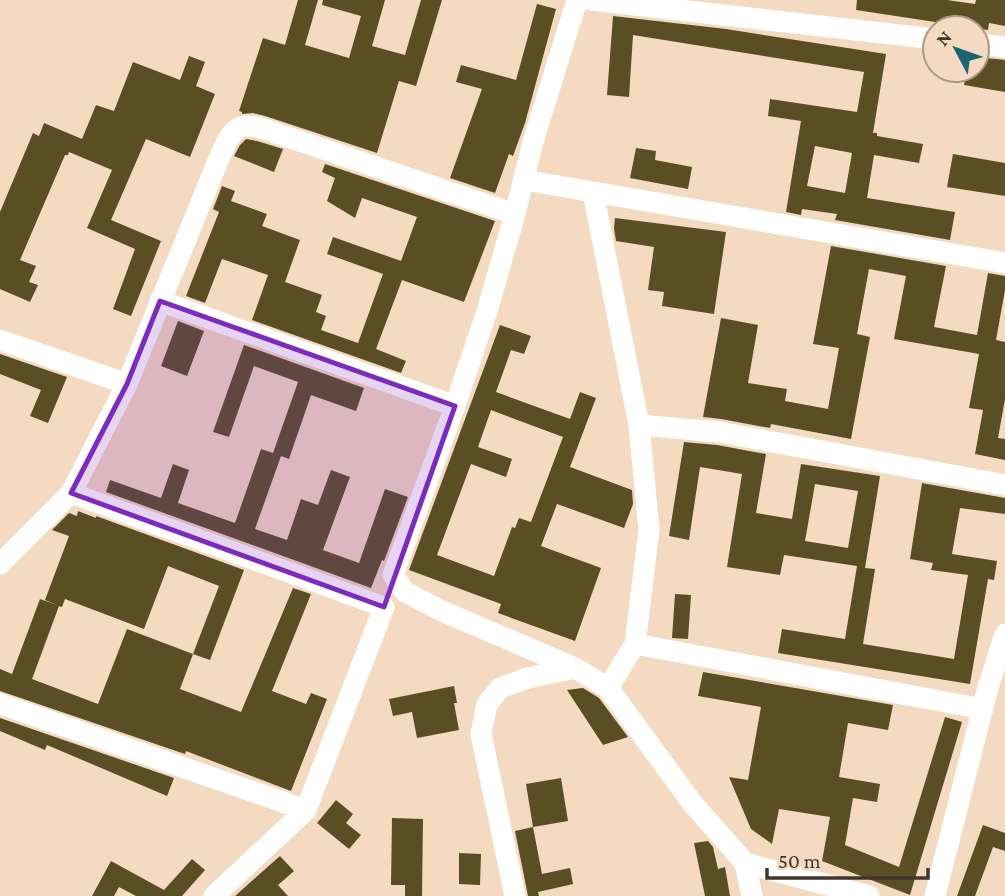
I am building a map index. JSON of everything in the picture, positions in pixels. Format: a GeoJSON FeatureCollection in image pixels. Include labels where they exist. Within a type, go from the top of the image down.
{"type":"FeatureCollection","features":[{"type":"Feature","properties":{"kind":"street"},"geometry":{"type":"LineString","coordinates":[[214,896],[306,810],[384,607],[488,308],[533,142],[577,0]]}},
{"type":"Feature","properties":{"kind":"street"},"geometry":{"type":"LineString","coordinates":[[591,0],[921,37]]}},
{"type":"Feature","properties":{"kind":"street"},"geometry":{"type":"LineString","coordinates":[[0,564],[72,493],[127,384],[227,140],[240,127],[247,125],[261,128],[515,214]]}},
{"type":"Feature","properties":{"kind":"street"},"geometry":{"type":"LineString","coordinates":[[524,180],[1005,262]]}},
{"type":"Feature","properties":{"kind":"street"},"geometry":{"type":"LineString","coordinates":[[593,192],[639,425],[649,530],[635,644],[608,688]]}},
{"type":"Feature","properties":{"kind":"street"},"geometry":{"type":"LineString","coordinates":[[160,301],[455,406]]}},
{"type":"Feature","properties":{"kind":"street"},"geometry":{"type":"LineString","coordinates":[[0,340],[127,384]]}},
{"type":"Feature","properties":{"kind":"street"},"geometry":{"type":"LineString","coordinates":[[639,425],[719,432],[1005,485]]}},
{"type":"Feature","properties":{"kind":"street"},"geometry":{"type":"LineString","coordinates":[[72,493],[384,607]]}},
{"type":"Feature","properties":{"kind":"street"},"geometry":{"type":"LineString","coordinates":[[393,575],[405,592],[442,611],[575,668],[608,688],[693,804],[745,863],[752,896]]}},
{"type":"Feature","properties":{"kind":"street"},"geometry":{"type":"LineString","coordinates":[[935,896],[992,699],[1005,634]]}},
{"type":"Feature","properties":{"kind":"street"},"geometry":{"type":"LineString","coordinates":[[635,644],[992,699]]}},
{"type":"Feature","properties":{"kind":"street"},"geometry":{"type":"LineString","coordinates":[[515,896],[481,734],[487,704],[500,688],[528,678],[575,668]]}},
{"type":"Feature","properties":{"kind":"street"},"geometry":{"type":"LineString","coordinates":[[0,704],[306,810]]}},
{"type":"Feature","properties":{"kind":"street"},"geometry":{"type":"LineString","coordinates":[[745,863],[869,896]]}},
{"type":"Feature","properties":{"kind":"highlighted area"},"geometry":{"type":"Polygon","coordinates":[[[160,301],[455,406],[384,607],[71,493],[127,384],[160,301]]]}},
{"type":"Feature","properties":{"kind":"building"},"geometry":{"type":"Polygon","coordinates":[[[298,0],[318,0],[305,45],[349,58],[361,16],[322,5],[323,0],[385,0],[372,46],[405,55],[421,0],[442,0],[416,86],[399,81],[377,153],[265,116],[242,114],[239,111],[263,38],[285,45],[298,0]]]}},
{"type":"Feature","properties":{"kind":"building"},"geometry":{"type":"Polygon","coordinates":[[[857,0],[947,0],[975,4],[976,0],[1005,0],[1005,26],[991,23],[991,14],[921,14],[921,20],[856,10],[857,0]]]}},
{"type":"Feature","properties":{"kind":"building"},"geometry":{"type":"Polygon","coordinates":[[[537,4],[556,9],[525,123],[513,156],[509,154],[495,193],[450,178],[482,89],[456,82],[461,65],[516,80],[537,4]]]}},
{"type":"Feature","properties":{"kind":"building"},"geometry":{"type":"Polygon","coordinates":[[[613,16],[726,29],[886,54],[873,133],[923,144],[919,163],[874,155],[867,198],[955,212],[950,240],[835,220],[837,214],[802,209],[801,215],[786,212],[801,121],[768,116],[770,99],[857,112],[864,72],[633,35],[629,97],[607,95],[613,16]],[[815,146],[807,186],[845,193],[852,153],[815,146]]]}},
{"type":"Feature","properties":{"kind":"building"},"geometry":{"type":"Polygon","coordinates":[[[189,56],[205,62],[196,86],[215,94],[190,157],[146,139],[111,220],[161,241],[131,316],[113,309],[135,249],[87,228],[112,170],[69,152],[65,155],[20,260],[36,266],[29,282],[38,285],[30,302],[0,289],[0,212],[33,133],[39,136],[44,123],[82,139],[96,105],[114,111],[133,62],[180,80],[189,56]]]}},
{"type":"Feature","properties":{"kind":"building"},"geometry":{"type":"Polygon","coordinates":[[[991,58],[1005,60],[1005,92],[964,85],[991,84],[991,58]]]}},
{"type":"Feature","properties":{"kind":"building"},"geometry":{"type":"Polygon","coordinates":[[[246,139],[283,149],[274,172],[234,156],[246,139]]]}},
{"type":"Feature","properties":{"kind":"building"},"geometry":{"type":"Polygon","coordinates":[[[636,148],[656,151],[655,160],[692,167],[688,189],[630,178],[636,148]]]}},
{"type":"Feature","properties":{"kind":"building"},"geometry":{"type":"Polygon","coordinates":[[[953,154],[1005,163],[1005,196],[947,187],[953,154]]]}},
{"type":"Feature","properties":{"kind":"building"},"geometry":{"type":"Polygon","coordinates":[[[325,164],[495,221],[464,302],[402,280],[376,349],[406,361],[401,373],[252,320],[268,275],[222,259],[205,303],[186,296],[219,212],[213,209],[222,186],[235,191],[231,201],[267,214],[262,226],[300,240],[285,282],[322,295],[316,312],[326,316],[321,330],[358,343],[383,274],[327,254],[333,237],[401,261],[417,217],[362,198],[355,218],[327,201],[335,178],[322,172],[325,164]]]}},
{"type":"Feature","properties":{"kind":"building"},"geometry":{"type":"Polygon","coordinates":[[[615,218],[726,232],[714,314],[662,306],[664,292],[648,290],[654,247],[616,241],[615,218]]]}},
{"type":"Feature","properties":{"kind":"building"},"geometry":{"type":"Polygon","coordinates":[[[831,246],[946,266],[934,327],[977,335],[988,273],[1005,276],[996,340],[1005,342],[1005,399],[998,438],[1005,439],[1005,460],[975,454],[983,410],[969,408],[979,354],[894,339],[906,276],[869,269],[857,334],[870,337],[851,439],[771,424],[770,428],[703,417],[721,318],[758,325],[748,383],[787,389],[785,401],[828,409],[839,348],[813,344],[831,246]]]}},
{"type":"Feature","properties":{"kind":"building"},"geometry":{"type":"Polygon","coordinates":[[[178,321],[204,331],[187,376],[161,366],[178,321]]]}},
{"type":"Feature","properties":{"kind":"building"},"geometry":{"type":"Polygon","coordinates":[[[500,325],[531,336],[524,354],[511,350],[496,392],[570,419],[580,392],[596,398],[570,467],[632,490],[633,504],[624,528],[557,504],[541,546],[601,568],[575,641],[498,613],[501,604],[409,570],[500,325]],[[491,410],[478,447],[512,459],[506,477],[471,464],[437,555],[494,576],[512,527],[515,528],[519,518],[531,522],[563,437],[491,410]]]}},
{"type":"Feature","properties":{"kind":"building"},"geometry":{"type":"Polygon","coordinates":[[[244,345],[364,388],[356,411],[311,395],[289,459],[281,456],[255,529],[287,540],[301,499],[318,505],[331,470],[350,477],[323,550],[359,563],[385,489],[408,497],[371,588],[106,492],[110,480],[161,498],[173,464],[189,470],[178,503],[235,523],[261,449],[273,453],[298,382],[254,366],[229,437],[213,432],[244,345]]]}},
{"type":"Feature","properties":{"kind":"building"},"geometry":{"type":"Polygon","coordinates":[[[0,354],[67,377],[48,423],[30,416],[41,390],[0,374],[0,354]]]}},
{"type":"Feature","properties":{"kind":"building"},"geometry":{"type":"Polygon","coordinates":[[[684,442],[766,454],[756,513],[792,519],[801,464],[880,476],[865,568],[875,569],[863,644],[954,659],[968,575],[931,570],[933,563],[910,559],[922,483],[1005,498],[1005,514],[960,508],[952,554],[997,561],[994,580],[988,579],[970,684],[778,653],[782,629],[845,639],[857,566],[784,555],[780,575],[727,567],[742,474],[700,467],[689,540],[669,536],[684,442]],[[815,484],[805,541],[848,548],[858,491],[815,484]]]}},
{"type":"Feature","properties":{"kind":"building"},"geometry":{"type":"Polygon","coordinates":[[[78,511],[96,516],[244,570],[210,660],[193,654],[180,689],[241,712],[293,588],[311,594],[272,691],[306,704],[311,693],[327,699],[291,791],[186,751],[185,754],[0,691],[0,669],[12,674],[40,599],[57,605],[45,600],[69,536],[52,530],[69,513],[77,516],[78,511]],[[168,566],[144,629],[65,599],[62,607],[59,606],[32,679],[98,704],[127,629],[193,654],[219,586],[168,566]]]}},
{"type":"Feature","properties":{"kind":"building"},"geometry":{"type":"Polygon","coordinates":[[[675,594],[691,595],[688,639],[672,638],[675,594]]]}},
{"type":"Feature","properties":{"kind":"building"},"geometry":{"type":"Polygon","coordinates":[[[703,672],[893,705],[888,730],[848,723],[839,777],[880,784],[877,802],[853,798],[845,845],[899,867],[945,717],[962,722],[910,895],[822,861],[830,817],[779,809],[772,844],[751,829],[729,777],[748,780],[761,707],[698,696],[703,672]]]}},
{"type":"Feature","properties":{"kind":"building"},"geometry":{"type":"Polygon","coordinates":[[[454,686],[459,730],[417,738],[412,712],[393,716],[389,699],[454,686]]]}},
{"type":"Feature","properties":{"kind":"building"},"geometry":{"type":"Polygon","coordinates":[[[583,688],[599,698],[628,737],[603,745],[567,690],[583,688]]]}},
{"type":"Feature","properties":{"kind":"building"},"geometry":{"type":"Polygon","coordinates":[[[0,718],[174,778],[167,796],[47,745],[45,750],[0,731],[0,718]]]}},
{"type":"Feature","properties":{"kind":"building"},"geometry":{"type":"Polygon","coordinates":[[[561,778],[568,821],[533,827],[526,784],[561,778]]]}},
{"type":"Feature","properties":{"kind":"building"},"geometry":{"type":"Polygon","coordinates":[[[336,800],[353,814],[346,823],[361,835],[349,849],[317,823],[336,800]]]}},
{"type":"Feature","properties":{"kind":"building"},"geometry":{"type":"Polygon","coordinates":[[[392,818],[423,819],[422,896],[405,896],[405,885],[391,885],[392,818]]]}},
{"type":"Feature","properties":{"kind":"building"},"geometry":{"type":"Polygon","coordinates":[[[983,825],[1005,833],[1005,851],[993,847],[975,896],[957,896],[983,825]]]}},
{"type":"Feature","properties":{"kind":"building"},"geometry":{"type":"Polygon","coordinates":[[[533,827],[542,874],[570,868],[573,884],[538,892],[539,896],[528,896],[515,831],[533,827]]]}},
{"type":"Feature","properties":{"kind":"building"},"geometry":{"type":"Polygon","coordinates":[[[708,841],[713,847],[718,869],[725,867],[730,896],[705,896],[694,843],[708,841]]]}},
{"type":"Feature","properties":{"kind":"building"},"geometry":{"type":"Polygon","coordinates":[[[459,853],[481,854],[480,885],[459,884],[459,853]]]}},
{"type":"Feature","properties":{"kind":"building"},"geometry":{"type":"Polygon","coordinates":[[[280,856],[294,871],[278,885],[288,896],[235,896],[280,856]]]}},
{"type":"Feature","properties":{"kind":"building"},"geometry":{"type":"Polygon","coordinates":[[[192,859],[205,870],[182,896],[136,896],[119,887],[114,896],[92,896],[111,861],[164,890],[192,859]]]}}]}
